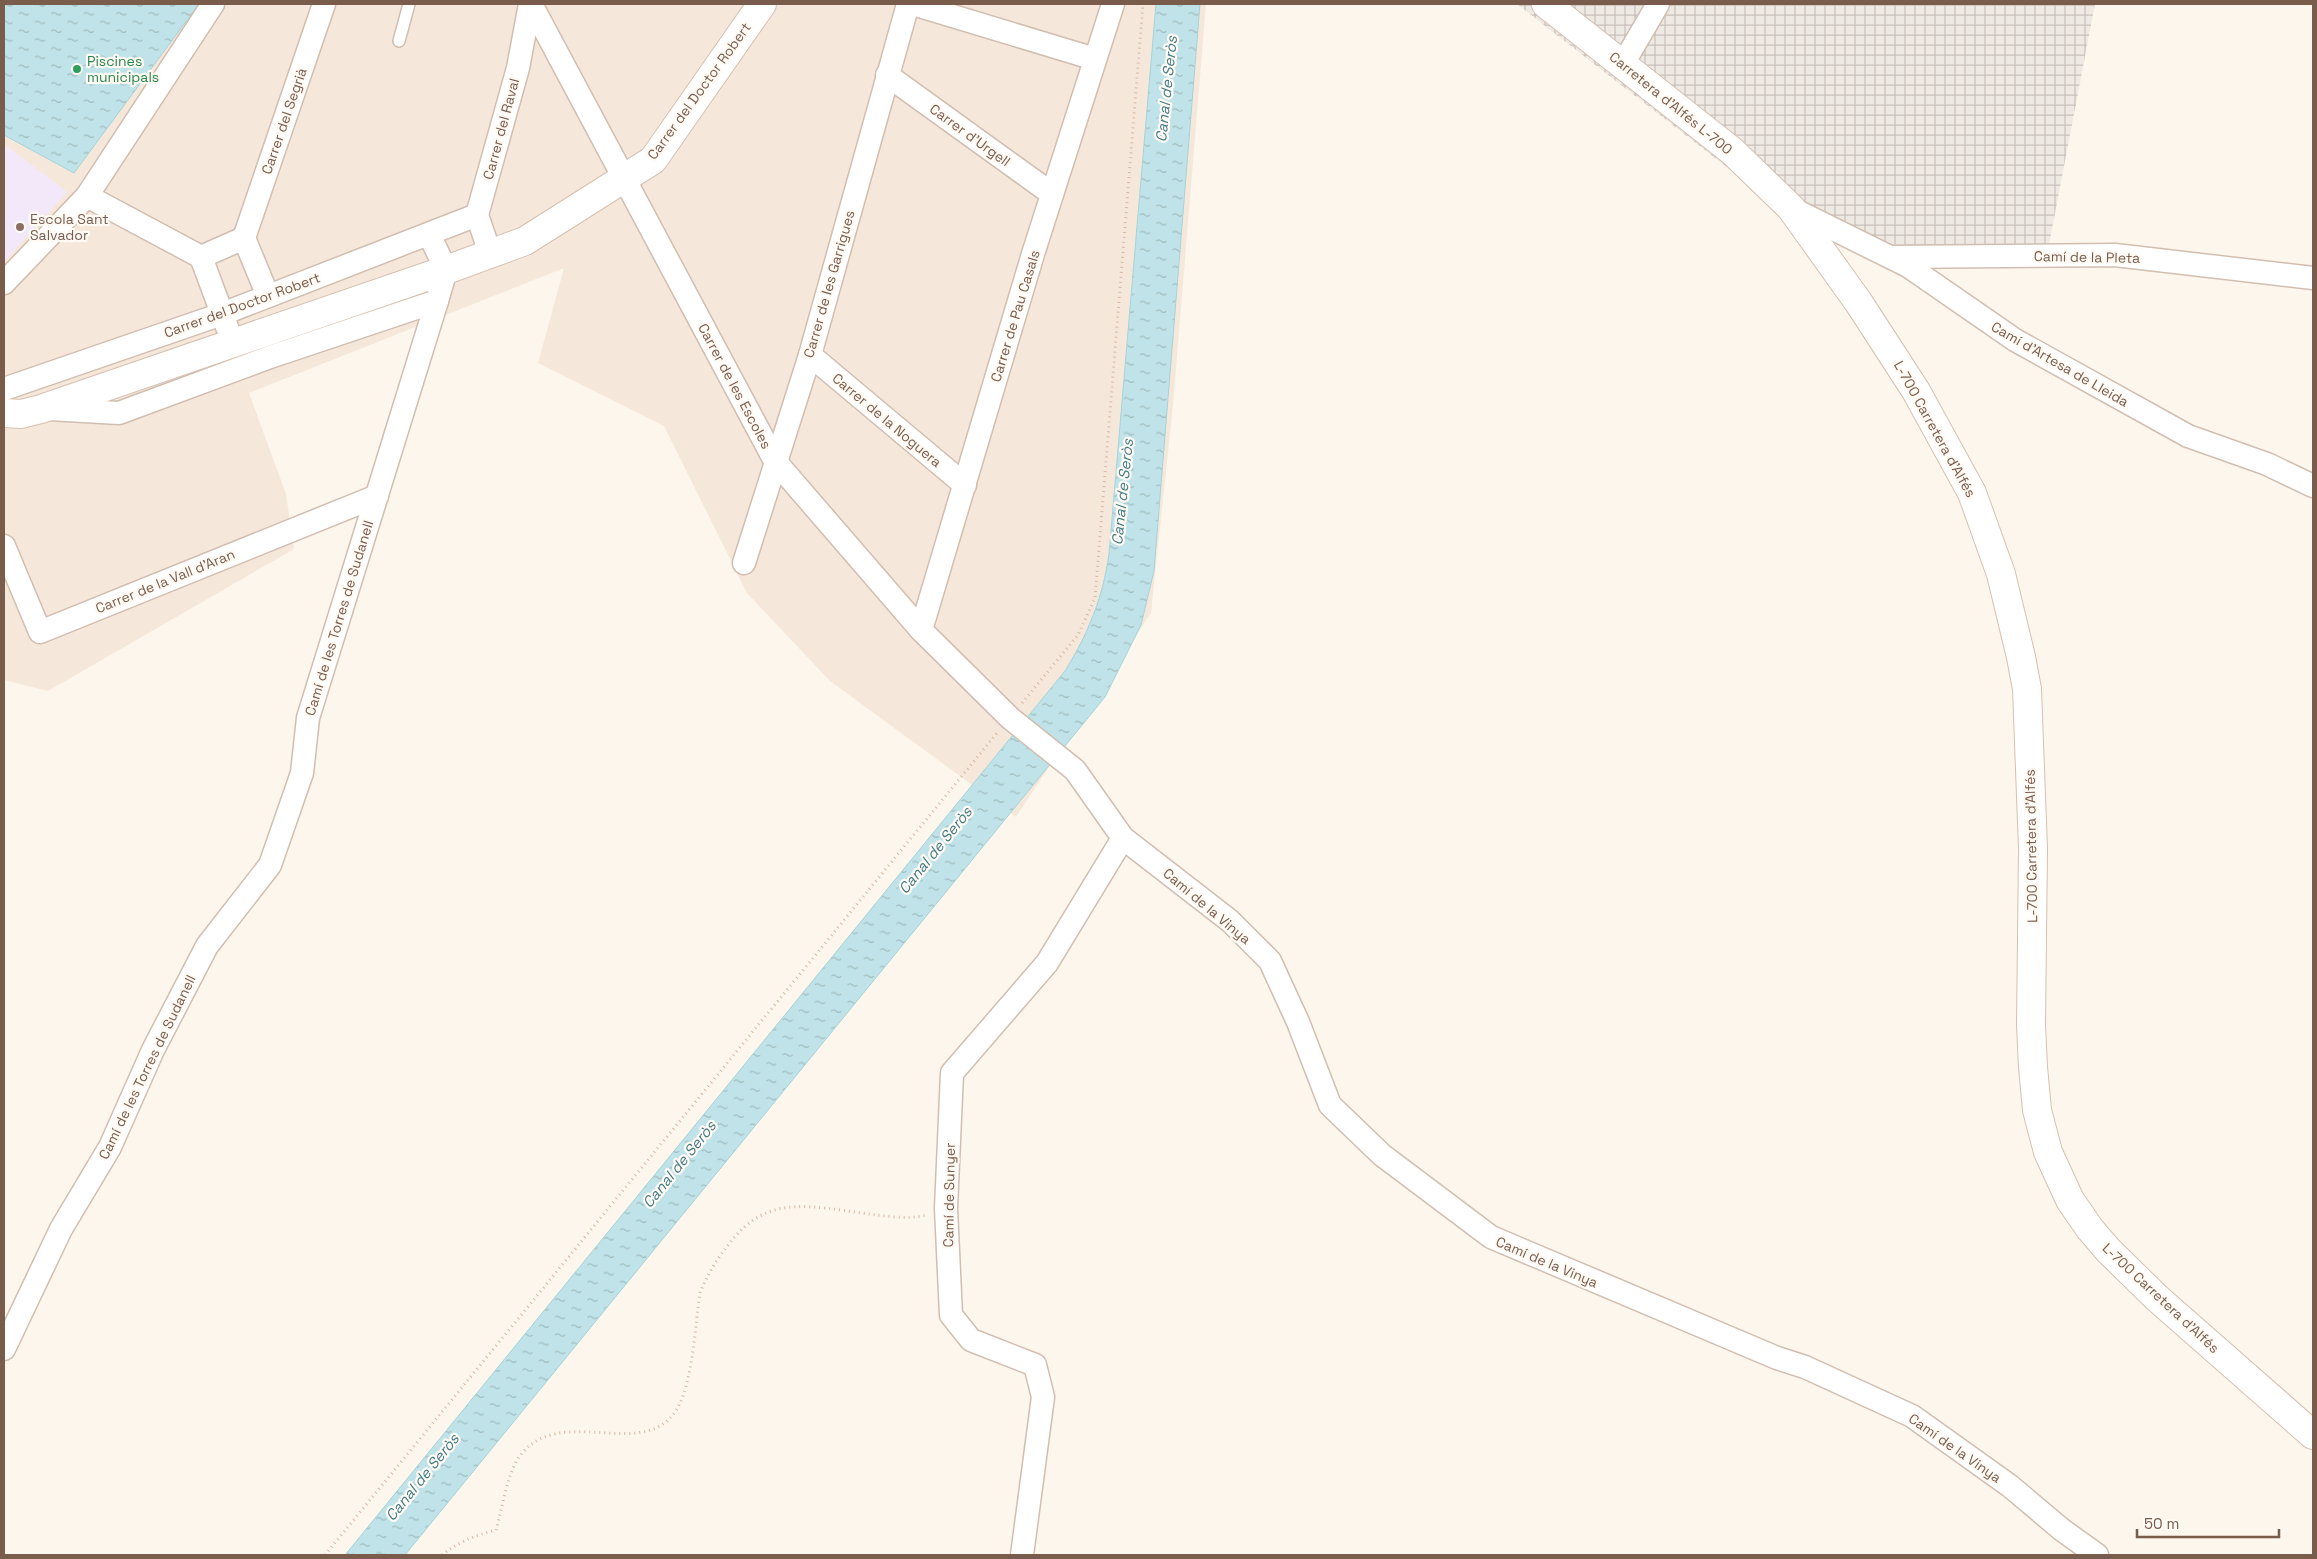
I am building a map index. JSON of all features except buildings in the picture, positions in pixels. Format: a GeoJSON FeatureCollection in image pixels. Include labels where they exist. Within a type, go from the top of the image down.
{"type":"FeatureCollection","features":[{"type":"Feature","properties":{"kind":"street"},"geometry":{"type":"LineString","coordinates":[[4,283],[87,196],[213,4]]}},
{"type":"Feature","properties":{"kind":"street","name":"Carrer del Segrià"},"geometry":{"type":"LineString","coordinates":[[244,238],[324,4]]}},
{"type":"Feature","properties":{"kind":"street","name":"Carrer de les Escoles"},"geometry":{"type":"LineString","coordinates":[[531,4],[775,461],[922,630],[1010,718],[1062,760]]}},
{"type":"Feature","properties":{"kind":"street","name":"Carrer del Raval"},"geometry":{"type":"LineString","coordinates":[[477,215],[518,68],[531,4]]}},
{"type":"Feature","properties":{"kind":"street","name":"Carrer del Doctor Robert"},"geometry":{"type":"LineString","coordinates":[[22,412],[119,412],[400,284],[446,270],[525,241],[653,160],[762,4]]}},
{"type":"Feature","properties":{"kind":"street","name":"Carrer de les Garrigues"},"geometry":{"type":"LineString","coordinates":[[744,563],[810,355],[908,4]]}},
{"type":"Feature","properties":{"kind":"street"},"geometry":{"type":"LineString","coordinates":[[913,4],[1095,59]]}},
{"type":"Feature","properties":{"kind":"street","name":"Carrer de Pau Casals"},"geometry":{"type":"LineString","coordinates":[[922,630],[1052,194],[1113,4]]}},
{"type":"Feature","properties":{"kind":"street","name":"Carretera d'Alfés L-700"},"geometry":{"type":"LineString","coordinates":[[1546,4],[1732,151],[1791,208]]}},
{"type":"Feature","properties":{"kind":"street"},"geometry":{"type":"LineString","coordinates":[[1623,64],[1658,4]]}},
{"type":"Feature","properties":{"kind":"street","name":"Carrer d'Urgell"},"geometry":{"type":"LineString","coordinates":[[887,76],[1052,194]]}},
{"type":"Feature","properties":{"kind":"street"},"geometry":{"type":"LineString","coordinates":[[87,196],[201,257],[233,343]]}},
{"type":"Feature","properties":{"kind":"street","name":"Camí d'Artesa de Lleida"},"geometry":{"type":"LineString","coordinates":[[1791,208],[1908,266],[2015,340],[2172,428],[2188,436],[2267,464],[2313,486]]}},
{"type":"Feature","properties":{"kind":"street","name":"L-700 Carretera d'Alfés"},"geometry":{"type":"LineString","coordinates":[[1791,208],[1859,303],[1916,391],[1972,493],[2001,574],[2022,657],[2027,690],[2033,849],[2031,1025],[2037,1110],[2048,1152],[2059,1178],[2070,1200],[2090,1229],[2108,1250],[2157,1298],[2313,1434]]}},
{"type":"Feature","properties":{"kind":"street"},"geometry":{"type":"LineString","coordinates":[[477,215],[490,253]]}},
{"type":"Feature","properties":{"kind":"street","name":"Carrer del Doctor Robert"},"geometry":{"type":"LineString","coordinates":[[4,389],[222,314],[477,215]]}},
{"type":"Feature","properties":{"kind":"street"},"geometry":{"type":"LineString","coordinates":[[429,234],[446,270],[437,302]]}},
{"type":"Feature","properties":{"kind":"street"},"geometry":{"type":"LineString","coordinates":[[201,257],[244,238],[268,296]]}},
{"type":"Feature","properties":{"kind":"street","name":"Camí de la Pleta"},"geometry":{"type":"LineString","coordinates":[[1890,257],[2115,255],[2313,278]]}},
{"type":"Feature","properties":{"kind":"street","name":"Carrer del Doctor Robert"},"geometry":{"type":"LineString","coordinates":[[22,412],[233,343],[263,346],[437,302]]}},
{"type":"Feature","properties":{"kind":"street","name":"Camí de les Torres de Sudanell"},"geometry":{"type":"LineString","coordinates":[[4,1350],[61,1230],[110,1146],[153,1050],[207,946],[270,866],[302,773],[308,718],[437,302]]}},
{"type":"Feature","properties":{"kind":"street"},"geometry":{"type":"LineString","coordinates":[[246,305],[263,346]]}},
{"type":"Feature","properties":{"kind":"street","name":"Carrer de la Noguera"},"geometry":{"type":"LineString","coordinates":[[810,355],[965,485]]}},
{"type":"Feature","properties":{"kind":"street"},"geometry":{"type":"LineString","coordinates":[[4,436],[22,412]]}},
{"type":"Feature","properties":{"kind":"street","name":"Carrer de la Vall d'Aran"},"geometry":{"type":"LineString","coordinates":[[4,546],[40,632],[377,496]]}},
{"type":"Feature","properties":{"kind":"street","name":"Camí de la Vinya"},"geometry":{"type":"LineString","coordinates":[[1062,760],[1075,770],[1123,838],[1230,920],[1270,961],[1298,1022],[1330,1105],[1382,1155],[1490,1237],[1750,1347],[1805,1367],[1912,1416],[2010,1486],[2061,1530],[2097,1555]]}},
{"type":"Feature","properties":{"kind":"street","name":"Camí de Sunyer"},"geometry":{"type":"LineString","coordinates":[[1022,1555],[1043,1397],[1035,1365],[971,1340],[951,1315],[946,1208],[952,1073],[1046,963],[1123,838]]}},
{"type":"Feature","properties":{"kind":"lane"},"geometry":{"type":"LineString","coordinates":[[399,41],[409,4]]}},
{"type":"Feature","properties":{"kind":"path"},"geometry":{"type":"LineString","coordinates":[[325,1555],[1078,635],[1094,598],[1143,4]]}},
{"type":"Feature","properties":{"kind":"path"},"geometry":{"type":"LineString","coordinates":[[442,1555],[453,1546],[479,1534],[496,1530],[518,1459],[537,1440],[562,1431],[634,1434],[655,1429],[668,1420],[683,1396],[700,1293],[705,1280],[715,1261],[737,1233],[759,1215],[772,1210],[806,1207],[891,1217],[919,1217],[946,1208]]}},
{"type":"Feature","properties":{"kind":"shaded area"},"geometry":{"type":"Polygon","coordinates":[[[4,4],[1206,4],[1173,405],[1151,613],[1016,817],[830,681],[747,593],[664,426],[538,363],[564,268],[249,393],[286,494],[294,549],[48,691],[4,680],[4,4]]]}},
{"type":"Feature","properties":{"kind":"shaded area"},"geometry":{"type":"Polygon","coordinates":[[[1517,4],[2095,4],[2048,250],[1882,244],[1778,207],[1517,4]]]}},
{"type":"Feature","properties":{"kind":"shaded area","name":"Escola Sant Salvador"},"geometry":{"type":"Polygon","coordinates":[[[4,144],[67,192],[4,262],[4,144]]]}},
{"type":"Feature","properties":{"kind":"water","name":"Piscines municipals"},"geometry":{"type":"Polygon","coordinates":[[[4,4],[199,4],[74,173],[4,135],[4,4]]]}},
{"type":"Feature","properties":{"kind":"water","name":"Canal de Seròs"},"geometry":{"type":"Polygon","coordinates":[[[1156,4],[1200,4],[1154,571],[1141,625],[1105,697],[405,1555],[345,1555],[1065,671],[1081,643],[1099,600],[1109,554],[1156,4]]]}},
{"type":"Feature","properties":{"kind":"place","name":"Piscines municipals"},"geometry":{"type":"Point","coordinates":[77,69]}},
{"type":"Feature","properties":{"kind":"place","name":"Escola Sant Salvador"},"geometry":{"type":"Point","coordinates":[20,227]}}]}
